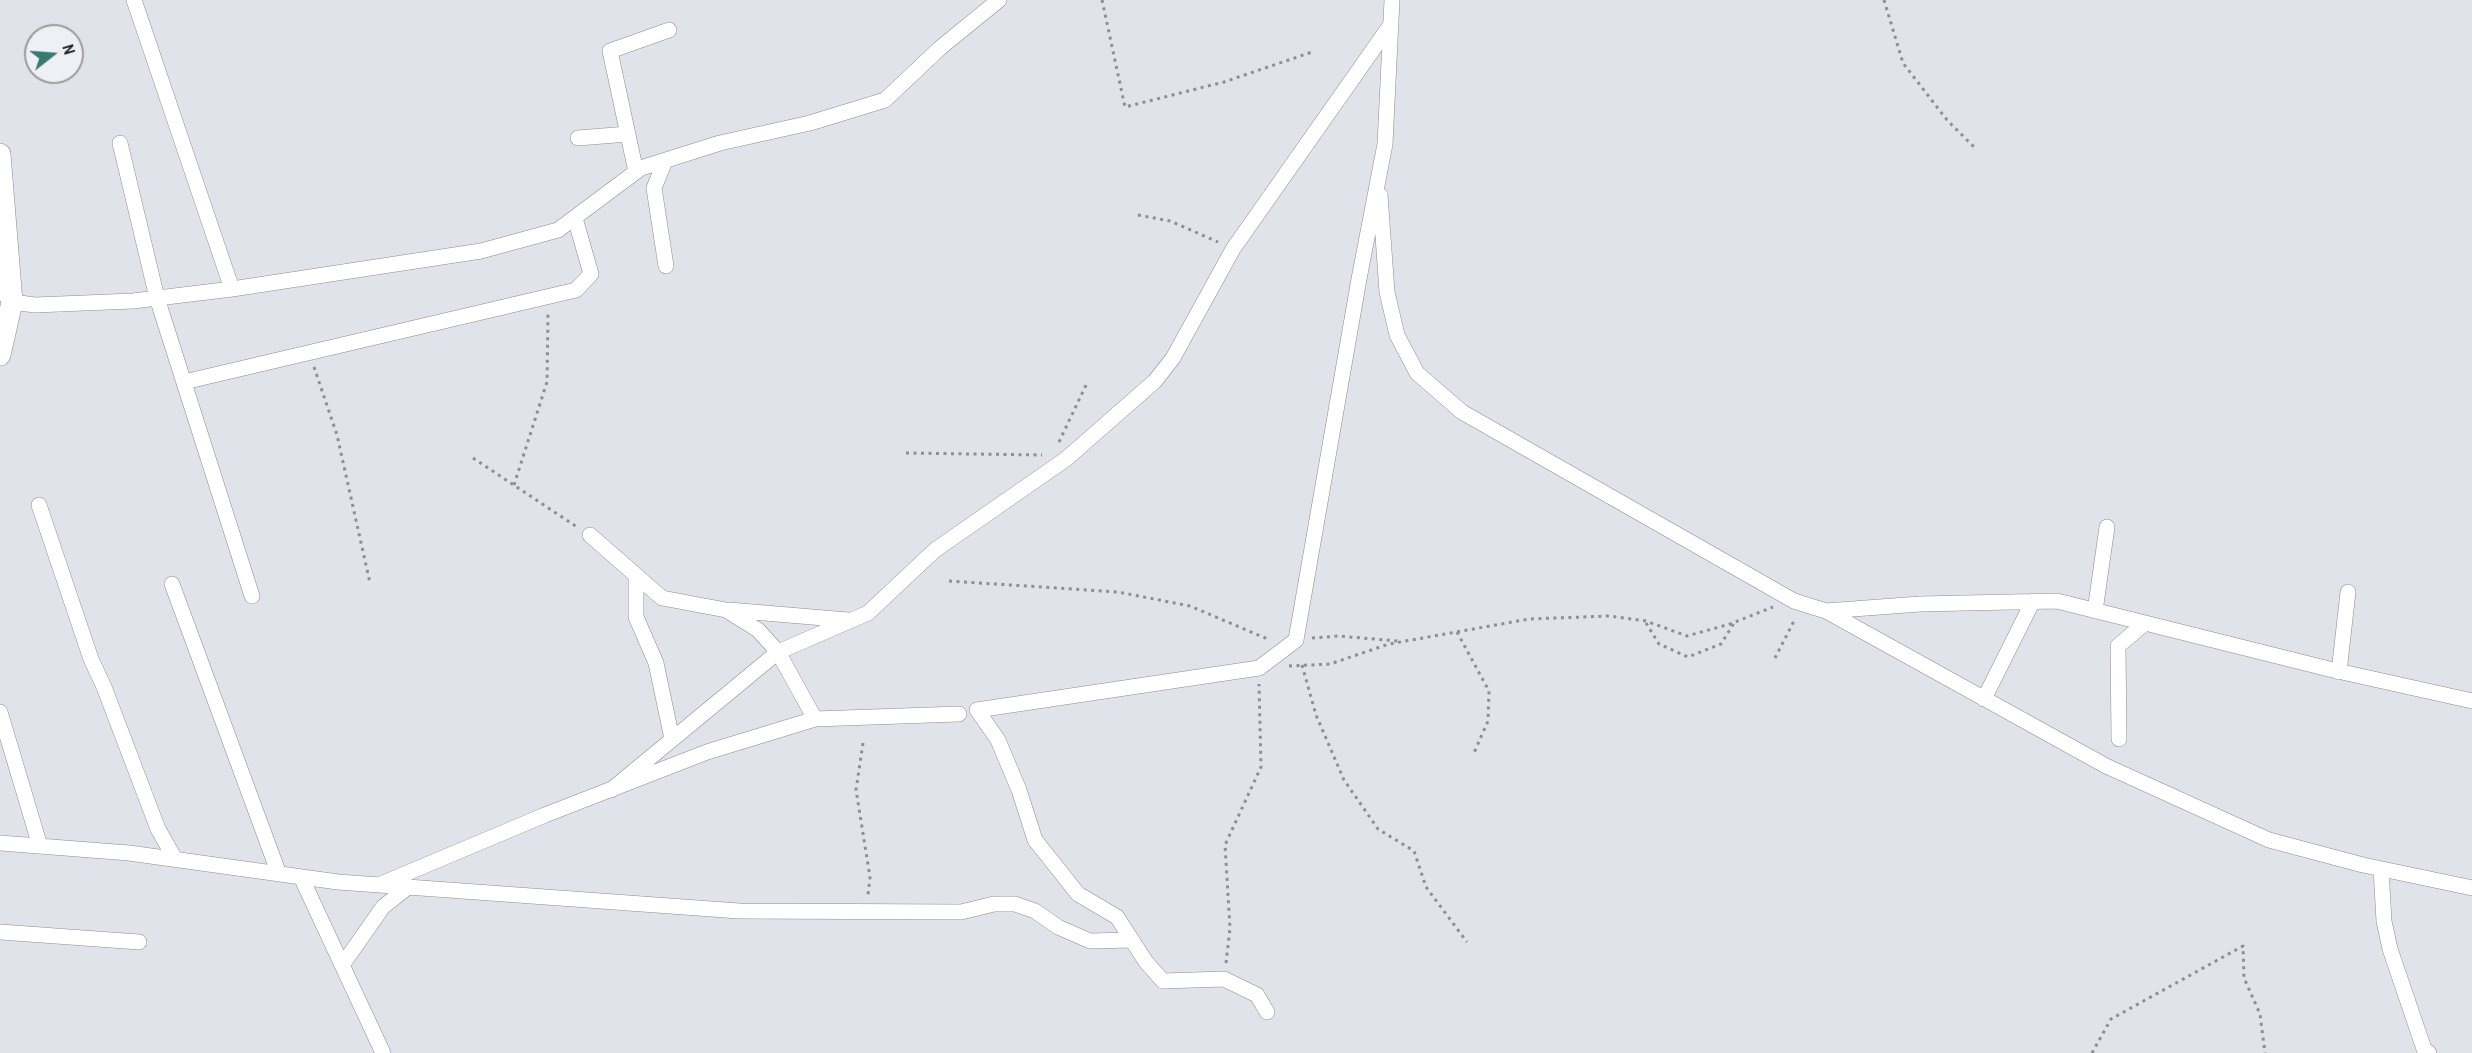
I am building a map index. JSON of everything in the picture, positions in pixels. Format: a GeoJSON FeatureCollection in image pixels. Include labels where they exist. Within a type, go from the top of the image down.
{"type":"FeatureCollection","features":[{"type":"Feature","properties":{"kind":"street"},"geometry":{"type":"LineString","coordinates":[[134,0],[232,289]]}},
{"type":"Feature","properties":{"kind":"street"},"geometry":{"type":"LineString","coordinates":[[6,296],[35,305],[158,298],[481,251],[558,230],[641,168],[720,142],[810,123],[885,100],[940,48],[999,0]]}},
{"type":"Feature","properties":{"kind":"street"},"geometry":{"type":"LineString","coordinates":[[1267,1012],[1257,995],[1224,979],[1163,981],[1146,962],[1117,917],[1078,894],[1035,840],[1019,790],[998,740],[977,710],[1259,668],[1291,643],[1385,144],[1392,0]]}},
{"type":"Feature","properties":{"kind":"street"},"geometry":{"type":"LineString","coordinates":[[610,790],[778,652],[868,613],[935,550],[1070,455],[1155,381],[1173,358],[1233,249],[1389,26]]}},
{"type":"Feature","properties":{"kind":"street"},"geometry":{"type":"LineString","coordinates":[[636,172],[610,51],[669,30]]}},
{"type":"Feature","properties":{"kind":"street"},"geometry":{"type":"LineString","coordinates":[[578,138],[628,134]]}},
{"type":"Feature","properties":{"kind":"street"},"geometry":{"type":"LineString","coordinates":[[120,143],[158,298],[252,596]]}},
{"type":"Feature","properties":{"kind":"street"},"geometry":{"type":"LineString","coordinates":[[0,154],[6,296],[0,356]]}},
{"type":"Feature","properties":{"kind":"street"},"geometry":{"type":"LineString","coordinates":[[665,161],[654,188],[666,266]]}},
{"type":"Feature","properties":{"kind":"street"},"geometry":{"type":"LineString","coordinates":[[1379,174],[1387,292],[1397,335],[1416,374],[1462,412],[1797,601],[1826,611],[2106,766],[2269,840],[2381,869],[2472,888]]}},
{"type":"Feature","properties":{"kind":"street"},"geometry":{"type":"LineString","coordinates":[[184,382],[576,290],[591,274],[575,218]]}},
{"type":"Feature","properties":{"kind":"street"},"geometry":{"type":"LineString","coordinates":[[39,505],[91,659],[104,687],[158,829],[175,859]]}},
{"type":"Feature","properties":{"kind":"street"},"geometry":{"type":"LineString","coordinates":[[2095,611],[2107,527]]}},
{"type":"Feature","properties":{"kind":"street"},"geometry":{"type":"LineString","coordinates":[[590,535],[662,598],[726,610],[851,620]]}},
{"type":"Feature","properties":{"kind":"street"},"geometry":{"type":"LineString","coordinates":[[636,576],[636,617],[656,663],[672,739]]}},
{"type":"Feature","properties":{"kind":"street"},"geometry":{"type":"LineString","coordinates":[[172,584],[279,873]]}},
{"type":"Feature","properties":{"kind":"street"},"geometry":{"type":"LineString","coordinates":[[2339,672],[2349,592]]}},
{"type":"Feature","properties":{"kind":"street"},"geometry":{"type":"LineString","coordinates":[[1826,611],[1920,604],[2057,601],[2339,672],[2472,701]]}},
{"type":"Feature","properties":{"kind":"street"},"geometry":{"type":"LineString","coordinates":[[1984,699],[2033,602]]}},
{"type":"Feature","properties":{"kind":"street"},"geometry":{"type":"LineString","coordinates":[[726,610],[758,630],[778,652],[815,718]]}},
{"type":"Feature","properties":{"kind":"street"},"geometry":{"type":"LineString","coordinates":[[2119,739],[2118,646],[2144,624]]}},
{"type":"Feature","properties":{"kind":"street"},"geometry":{"type":"LineString","coordinates":[[0,712],[40,846]]}},
{"type":"Feature","properties":{"kind":"street"},"geometry":{"type":"LineString","coordinates":[[378,885],[707,752],[815,718],[959,714]]}},
{"type":"Feature","properties":{"kind":"street"},"geometry":{"type":"LineString","coordinates":[[0,843],[129,853],[301,877],[378,885],[740,911],[961,912],[994,904],[1015,904],[1035,911],[1058,927],[1090,941],[1132,940]]}},
{"type":"Feature","properties":{"kind":"street"},"geometry":{"type":"LineString","coordinates":[[2381,869],[2384,921],[2390,949],[2424,1049],[2429,1053]]}},
{"type":"Feature","properties":{"kind":"street"},"geometry":{"type":"LineString","coordinates":[[301,877],[383,1053]]}},
{"type":"Feature","properties":{"kind":"street"},"geometry":{"type":"LineString","coordinates":[[343,964],[383,907],[408,887]]}},
{"type":"Feature","properties":{"kind":"street"},"geometry":{"type":"LineString","coordinates":[[0,932],[139,942]]}},
{"type":"Feature","properties":{"kind":"path"},"geometry":{"type":"LineString","coordinates":[[1102,0],[1125,107],[1224,82],[1312,52]]}},
{"type":"Feature","properties":{"kind":"path"},"geometry":{"type":"LineString","coordinates":[[1884,0],[1903,63],[1947,120],[1974,147]]}},
{"type":"Feature","properties":{"kind":"path"},"geometry":{"type":"LineString","coordinates":[[1138,216],[1170,221],[1233,249]]}},
{"type":"Feature","properties":{"kind":"path"},"geometry":{"type":"LineString","coordinates":[[514,485],[547,382],[548,297]]}},
{"type":"Feature","properties":{"kind":"path"},"geometry":{"type":"LineString","coordinates":[[309,354],[337,435],[370,583]]}},
{"type":"Feature","properties":{"kind":"path"},"geometry":{"type":"LineString","coordinates":[[1053,455],[1087,383]]}},
{"type":"Feature","properties":{"kind":"path"},"geometry":{"type":"LineString","coordinates":[[906,453],[1070,455]]}},
{"type":"Feature","properties":{"kind":"path"},"geometry":{"type":"LineString","coordinates":[[473,458],[590,535]]}},
{"type":"Feature","properties":{"kind":"path"},"geometry":{"type":"LineString","coordinates":[[949,581],[1118,592],[1190,606],[1291,643],[1339,636],[1403,642]]}},
{"type":"Feature","properties":{"kind":"path"},"geometry":{"type":"LineString","coordinates":[[1224,979],[1230,928],[1225,845],[1261,767],[1259,668],[1330,664],[1403,642],[1528,619],[1609,616],[1646,621],[1687,636],[1797,601]]}},
{"type":"Feature","properties":{"kind":"path"},"geometry":{"type":"LineString","coordinates":[[1775,658],[1797,601]]}},
{"type":"Feature","properties":{"kind":"path"},"geometry":{"type":"LineString","coordinates":[[1646,621],[1659,645],[1688,657],[1721,644],[1734,622]]}},
{"type":"Feature","properties":{"kind":"path"},"geometry":{"type":"LineString","coordinates":[[1457,632],[1489,691],[1488,722],[1473,755]]}},
{"type":"Feature","properties":{"kind":"path"},"geometry":{"type":"LineString","coordinates":[[1302,665],[1316,715],[1344,780],[1378,829],[1414,850],[1426,887],[1467,942]]}},
{"type":"Feature","properties":{"kind":"path"},"geometry":{"type":"LineString","coordinates":[[863,743],[856,790],[870,877],[867,912]]}},
{"type":"Feature","properties":{"kind":"path"},"geometry":{"type":"LineString","coordinates":[[2092,1053],[2111,1019],[2243,946],[2244,978],[2260,1014],[2265,1053]]}}]}
